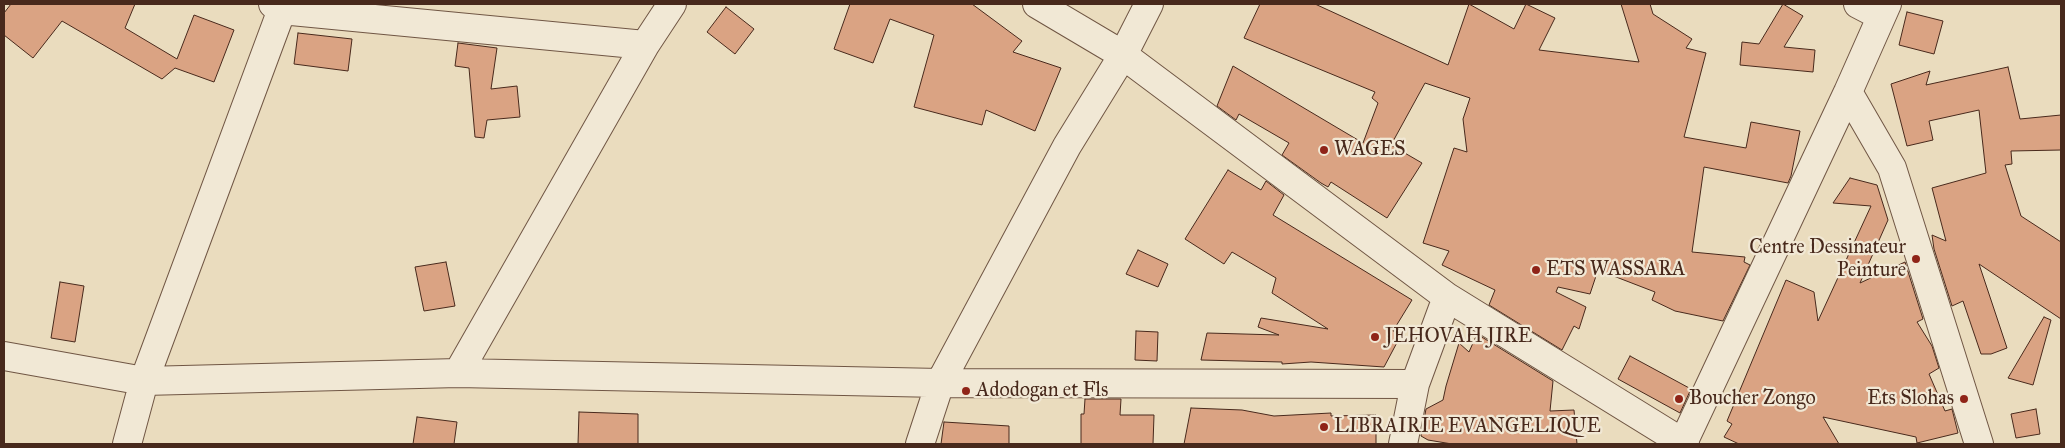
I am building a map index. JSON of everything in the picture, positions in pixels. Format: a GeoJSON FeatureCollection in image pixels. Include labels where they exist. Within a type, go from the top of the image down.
{"type":"FeatureCollection","features":[{"type":"Feature","properties":{"kind":"street"},"geometry":{"type":"LineString","coordinates":[[458,373],[645,46],[672,4]]}},
{"type":"Feature","properties":{"kind":"street"},"geometry":{"type":"LineString","coordinates":[[1037,4],[1123,55],[1447,297],[1684,444],[1848,92],[1875,8]]}},
{"type":"Feature","properties":{"kind":"street"},"geometry":{"type":"LineString","coordinates":[[920,444],[940,383],[1067,146],[1123,55],[1149,4]]}},
{"type":"Feature","properties":{"kind":"street"},"geometry":{"type":"LineString","coordinates":[[128,444],[144,381],[279,6],[645,46]]}},
{"type":"Feature","properties":{"kind":"street"},"geometry":{"type":"LineString","coordinates":[[1848,92],[1892,168],[1979,444]]}},
{"type":"Feature","properties":{"kind":"street"},"geometry":{"type":"LineString","coordinates":[[1403,444],[1415,384],[1447,297]]}},
{"type":"Feature","properties":{"kind":"street"},"geometry":{"type":"LineString","coordinates":[[4,356],[144,381],[458,373],[940,383],[1415,384]]}},
{"type":"Feature","properties":{"kind":"building"},"geometry":{"type":"Polygon","coordinates":[[[11,4],[135,4],[125,28],[177,59],[194,15],[234,30],[214,82],[175,68],[162,79],[62,21],[33,58],[4,35],[4,13],[11,4]]]}},
{"type":"Feature","properties":{"kind":"building"},"geometry":{"type":"Polygon","coordinates":[[[850,4],[972,4],[1022,41],[1013,52],[1061,68],[1035,131],[986,110],[982,125],[914,107],[934,35],[890,19],[873,63],[834,49],[850,4]]]}},
{"type":"Feature","properties":{"kind":"building"},"geometry":{"type":"Polygon","coordinates":[[[1260,4],[1315,4],[1448,65],[1469,4],[1514,29],[1526,4],[1555,18],[1539,50],[1639,62],[1621,4],[1650,4],[1653,14],[1692,39],[1686,48],[1706,53],[1684,137],[1746,148],[1751,122],[1800,131],[1788,183],[1704,167],[1692,252],[1745,257],[1744,262],[1750,265],[1723,321],[1675,311],[1652,300],[1655,292],[1598,270],[1590,294],[1558,287],[1556,292],[1586,307],[1579,329],[1574,326],[1562,350],[1489,305],[1495,290],[1442,265],[1449,251],[1423,243],[1454,148],[1467,152],[1463,119],[1470,98],[1425,83],[1391,145],[1422,163],[1387,218],[1331,182],[1328,187],[1321,183],[1282,155],[1289,143],[1239,114],[1236,120],[1217,106],[1233,66],[1363,143],[1378,103],[1372,98],[1375,92],[1244,38],[1260,4]]]}},
{"type":"Feature","properties":{"kind":"building"},"geometry":{"type":"Polygon","coordinates":[[[1783,4],[1803,16],[1784,47],[1815,50],[1813,72],[1740,65],[1742,42],[1759,44],[1783,4]]]}},
{"type":"Feature","properties":{"kind":"building"},"geometry":{"type":"Polygon","coordinates":[[[726,7],[754,29],[735,54],[707,32],[726,7]]]}},
{"type":"Feature","properties":{"kind":"building"},"geometry":{"type":"Polygon","coordinates":[[[1907,12],[1943,21],[1934,54],[1899,45],[1907,12]]]}},
{"type":"Feature","properties":{"kind":"building"},"geometry":{"type":"Polygon","coordinates":[[[298,33],[352,39],[348,71],[294,64],[298,33]]]}},
{"type":"Feature","properties":{"kind":"building"},"geometry":{"type":"Polygon","coordinates":[[[458,43],[497,48],[491,89],[517,86],[520,117],[487,120],[484,138],[475,137],[469,68],[455,66],[458,43]]]}},
{"type":"Feature","properties":{"kind":"building"},"geometry":{"type":"Polygon","coordinates":[[[2008,67],[2020,119],[2061,115],[2061,150],[2011,151],[2012,164],[2005,165],[2021,216],[2061,242],[2061,319],[1979,264],[2007,348],[1991,354],[1981,354],[1963,301],[1952,306],[1934,249],[1932,235],[1946,241],[1932,188],[1986,173],[1979,110],[1929,121],[1933,140],[1907,146],[1891,84],[1930,71],[1926,85],[2008,67]]]}},
{"type":"Feature","properties":{"kind":"building"},"geometry":{"type":"Polygon","coordinates":[[[1228,170],[1261,190],[1266,181],[1284,195],[1273,215],[1412,300],[1393,331],[1401,335],[1384,367],[1311,362],[1282,364],[1282,362],[1201,360],[1207,333],[1279,335],[1258,327],[1261,318],[1328,329],[1272,293],[1276,278],[1232,252],[1224,264],[1185,239],[1228,170]]]}},
{"type":"Feature","properties":{"kind":"building"},"geometry":{"type":"Polygon","coordinates":[[[1850,178],[1877,185],[1888,220],[1860,283],[1905,262],[1923,319],[1917,322],[1932,346],[1939,368],[1929,374],[1945,411],[1952,409],[1958,433],[1917,443],[1916,437],[1823,417],[1839,444],[1739,444],[1724,437],[1732,424],[1727,421],[1786,280],[1814,292],[1818,321],[1871,206],[1833,203],[1850,178]]]}},
{"type":"Feature","properties":{"kind":"building"},"geometry":{"type":"Polygon","coordinates":[[[1138,250],[1168,264],[1158,287],[1126,274],[1138,250]]]}},
{"type":"Feature","properties":{"kind":"building"},"geometry":{"type":"Polygon","coordinates":[[[446,262],[455,306],[424,311],[415,267],[446,262]]]}},
{"type":"Feature","properties":{"kind":"building"},"geometry":{"type":"Polygon","coordinates":[[[60,282],[84,286],[75,342],[51,338],[60,282]]]}},
{"type":"Feature","properties":{"kind":"building"},"geometry":{"type":"Polygon","coordinates":[[[2044,317],[2051,320],[2033,385],[2008,378],[2044,317]]]}},
{"type":"Feature","properties":{"kind":"building"},"geometry":{"type":"Polygon","coordinates":[[[1136,331],[1158,332],[1157,361],[1135,360],[1136,331]]]}},
{"type":"Feature","properties":{"kind":"building"},"geometry":{"type":"Polygon","coordinates":[[[1477,334],[1553,381],[1550,411],[1574,410],[1577,444],[1452,444],[1428,440],[1421,436],[1426,409],[1443,400],[1459,343],[1469,352],[1477,334]]]}},
{"type":"Feature","properties":{"kind":"building"},"geometry":{"type":"Polygon","coordinates":[[[1630,356],[1691,389],[1680,413],[1618,379],[1630,356]]]}},
{"type":"Feature","properties":{"kind":"building"},"geometry":{"type":"Polygon","coordinates":[[[1085,399],[1121,399],[1120,415],[1154,415],[1153,444],[1081,444],[1081,414],[1084,414],[1085,399]]]}},
{"type":"Feature","properties":{"kind":"building"},"geometry":{"type":"Polygon","coordinates":[[[1191,408],[1242,410],[1274,416],[1331,413],[1331,416],[1376,415],[1376,444],[1184,444],[1191,408]]]}},
{"type":"Feature","properties":{"kind":"building"},"geometry":{"type":"Polygon","coordinates":[[[2036,409],[2040,434],[2016,438],[2011,414],[2036,409]]]}},
{"type":"Feature","properties":{"kind":"building"},"geometry":{"type":"Polygon","coordinates":[[[579,412],[638,414],[638,444],[578,444],[579,412]]]}},
{"type":"Feature","properties":{"kind":"building"},"geometry":{"type":"Polygon","coordinates":[[[417,417],[457,422],[454,444],[413,444],[417,417]]]}},
{"type":"Feature","properties":{"kind":"building"},"geometry":{"type":"Polygon","coordinates":[[[944,422],[1009,426],[1009,444],[941,444],[944,422]]]}},
{"type":"Feature","properties":{"kind":"place","name":"WAGES"},"geometry":{"type":"Point","coordinates":[1324,150]}},
{"type":"Feature","properties":{"kind":"place","name":"Centre Dessinateur Peinture"},"geometry":{"type":"Point","coordinates":[1916,259]}},
{"type":"Feature","properties":{"kind":"place","name":"ETS WASSARA"},"geometry":{"type":"Point","coordinates":[1536,270]}},
{"type":"Feature","properties":{"kind":"place","name":"JEHOVAH JIRE"},"geometry":{"type":"Point","coordinates":[1375,337]}},
{"type":"Feature","properties":{"kind":"place","name":"Adodogan et Fls"},"geometry":{"type":"Point","coordinates":[966,391]}},
{"type":"Feature","properties":{"kind":"place","name":"Boucher Zongo"},"geometry":{"type":"Point","coordinates":[1679,399]}},
{"type":"Feature","properties":{"kind":"place","name":"Ets Slohas"},"geometry":{"type":"Point","coordinates":[1964,399]}},
{"type":"Feature","properties":{"kind":"place","name":"LIBRAIRIE EVANGELIQUE"},"geometry":{"type":"Point","coordinates":[1324,427]}}]}
